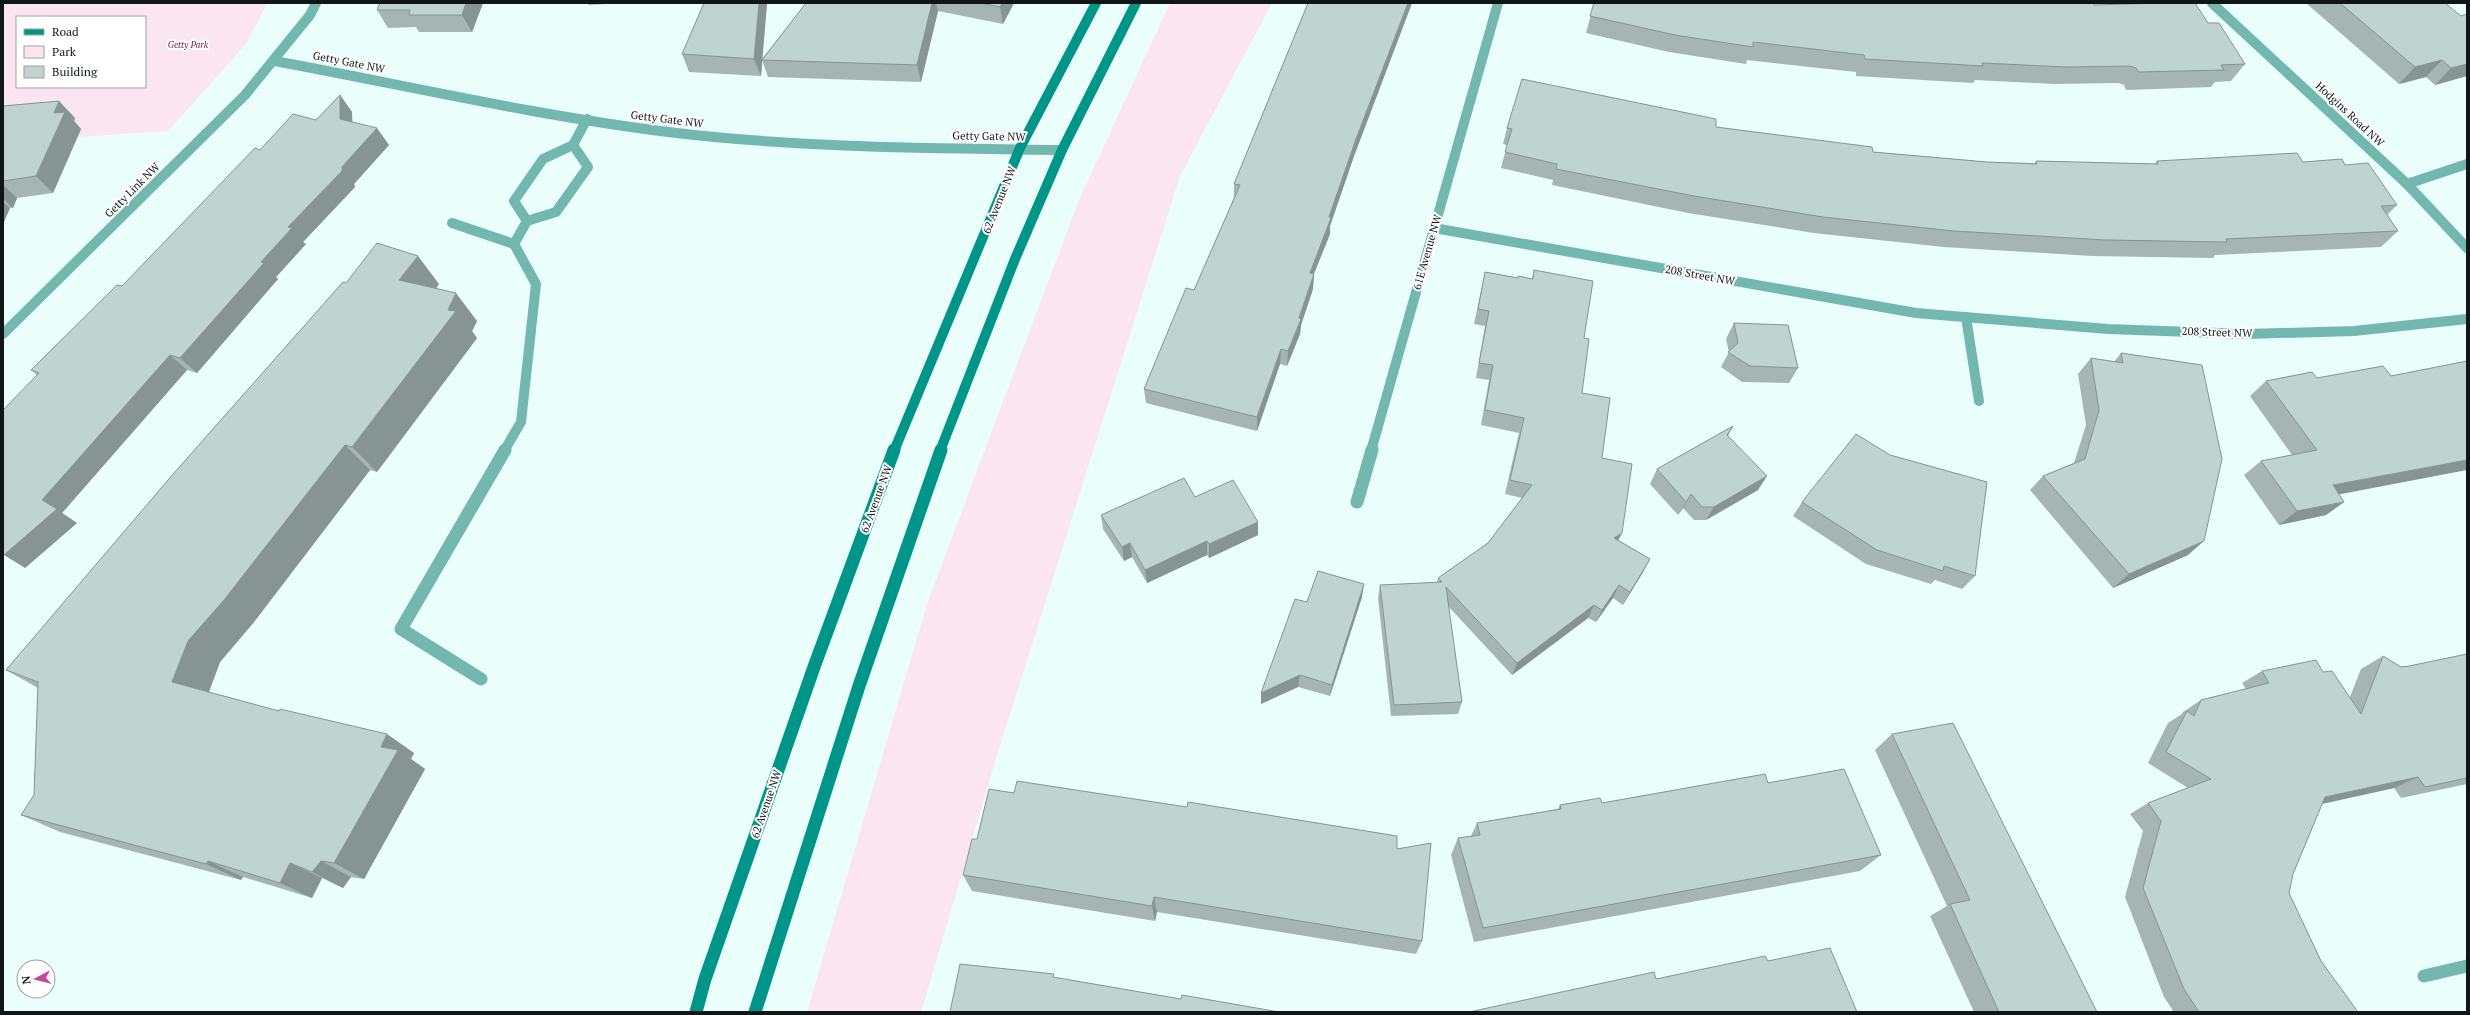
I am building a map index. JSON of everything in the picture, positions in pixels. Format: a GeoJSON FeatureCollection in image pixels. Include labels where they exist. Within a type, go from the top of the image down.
{"type":"FeatureCollection","features":[{"type":"Feature","properties":{"kind":"main road","name":"62 Avenue NW"},"geometry":{"type":"LineString","coordinates":[[696,1012],[705,979],[814,667],[900,434],[1020,148],[1096,3]]}},
{"type":"Feature","properties":{"kind":"main road"},"geometry":{"type":"LineString","coordinates":[[755,1012],[859,686],[943,443],[1015,259],[1062,150],[1136,3]]}},
{"type":"Feature","properties":{"kind":"street","name":"Getty Link NW"},"geometry":{"type":"LineString","coordinates":[[3,334],[245,95],[275,60],[310,15],[316,3]]}},
{"type":"Feature","properties":{"kind":"street","name":"61E Avenue NW"},"geometry":{"type":"LineString","coordinates":[[1357,502],[1498,3]]}},
{"type":"Feature","properties":{"kind":"street","name":"Hodgins Road NW"},"geometry":{"type":"LineString","coordinates":[[2212,3],[2407,184],[2467,248]]}},
{"type":"Feature","properties":{"kind":"street","name":"Getty Gate NW"},"geometry":{"type":"LineString","coordinates":[[275,60],[587,119],[667,132],[818,146],[1020,148],[1062,150]]}},
{"type":"Feature","properties":{"kind":"street"},"geometry":{"type":"LineString","coordinates":[[527,221],[514,201],[543,159],[573,145],[587,119]]}},
{"type":"Feature","properties":{"kind":"street"},"geometry":{"type":"LineString","coordinates":[[514,244],[527,221],[556,212],[588,167],[573,145]]}},
{"type":"Feature","properties":{"kind":"street"},"geometry":{"type":"LineString","coordinates":[[2407,184],[2467,164]]}},
{"type":"Feature","properties":{"kind":"street"},"geometry":{"type":"LineString","coordinates":[[452,223],[514,244],[536,284],[521,422],[401,629],[481,679]]}},
{"type":"Feature","properties":{"kind":"street","name":"208 Street NW"},"geometry":{"type":"LineString","coordinates":[[1434,228],[1916,313],[2108,329],[2247,334],[2354,331],[2467,319]]}},
{"type":"Feature","properties":{"kind":"street"},"geometry":{"type":"LineString","coordinates":[[1966,317],[1979,401]]}},
{"type":"Feature","properties":{"kind":"street"},"geometry":{"type":"LineString","coordinates":[[2424,976],[2467,966]]}},
{"type":"Feature","properties":{"kind":"green space","name":"Getty Park"},"geometry":{"type":"Polygon","coordinates":[[[3,3],[267,3],[246,44],[168,131],[3,142],[3,3]]]}},
{"type":"Feature","properties":{"kind":"green space"},"geometry":{"type":"Polygon","coordinates":[[[1170,3],[1272,3],[1180,176],[997,755],[921,1012],[807,1012],[928,601],[1079,200],[1170,3]]]}},
{"type":"Feature","properties":{"kind":"building"},"geometry":{"type":"Polygon","coordinates":[[[380,3],[466,3],[462,15],[409,15],[410,10],[377,10],[380,3]]]}},
{"type":"Feature","properties":{"kind":"building"},"geometry":{"type":"Polygon","coordinates":[[[704,3],[759,3],[754,59],[682,54],[704,3]]]}},
{"type":"Feature","properties":{"kind":"building"},"geometry":{"type":"Polygon","coordinates":[[[806,3],[932,3],[917,65],[762,60],[806,3]]]}},
{"type":"Feature","properties":{"kind":"building"},"geometry":{"type":"Polygon","coordinates":[[[981,3],[1002,3],[1000,7],[981,3]]]}},
{"type":"Feature","properties":{"kind":"building"},"geometry":{"type":"Polygon","coordinates":[[[1308,3],[1408,3],[1356,139],[1329,217],[1331,218],[1310,273],[1314,274],[1299,318],[1301,319],[1288,351],[1281,349],[1257,417],[1144,389],[1186,288],[1194,290],[1240,185],[1234,184],[1308,3]]]}},
{"type":"Feature","properties":{"kind":"building"},"geometry":{"type":"Polygon","coordinates":[[[1594,3],[2093,3],[2094,5],[2195,3],[2208,23],[2219,23],[2245,64],[2221,65],[2224,70],[2139,72],[2136,68],[2130,66],[2066,67],[1982,63],[1983,66],[1865,59],[1864,55],[1753,42],[1753,47],[1675,35],[1590,16],[1594,3]]]}},
{"type":"Feature","properties":{"kind":"building"},"geometry":{"type":"Polygon","coordinates":[[[2340,3],[2445,3],[2461,16],[2467,14],[2467,64],[2451,68],[2442,60],[2415,67],[2340,3]]]}},
{"type":"Feature","properties":{"kind":"building"},"geometry":{"type":"Polygon","coordinates":[[[1522,79],[1716,119],[1716,127],[1872,147],[1873,152],[1987,162],[2037,164],[2036,161],[2158,164],[2157,161],[2297,153],[2303,162],[2342,159],[2345,165],[2368,163],[2397,205],[2381,206],[2398,231],[2226,239],[2227,242],[2105,240],[1954,231],[1823,217],[1694,196],[1556,169],[1557,164],[1505,152],[1512,129],[1507,128],[1522,79]]]}},
{"type":"Feature","properties":{"kind":"building"},"geometry":{"type":"Polygon","coordinates":[[[340,95],[340,119],[377,128],[342,167],[342,171],[288,227],[292,228],[261,262],[264,263],[180,358],[170,355],[42,500],[57,509],[4,555],[3,410],[39,373],[31,370],[117,285],[122,286],[255,148],[260,150],[293,114],[316,120],[340,95]]]}},
{"type":"Feature","properties":{"kind":"building"},"geometry":{"type":"Polygon","coordinates":[[[59,101],[54,113],[65,112],[36,176],[3,181],[3,106],[59,101]]]}},
{"type":"Feature","properties":{"kind":"building"},"geometry":{"type":"Polygon","coordinates":[[[377,243],[418,256],[399,280],[456,293],[448,310],[456,311],[352,447],[345,445],[224,600],[188,641],[172,682],[279,711],[280,709],[387,734],[381,747],[398,750],[334,863],[321,861],[312,872],[290,863],[280,883],[208,861],[206,864],[21,815],[34,795],[38,682],[6,670],[174,473],[343,282],[346,283],[377,243]]]}},
{"type":"Feature","properties":{"kind":"building"},"geometry":{"type":"Polygon","coordinates":[[[1534,270],[1593,281],[1584,338],[1589,339],[1582,393],[1610,398],[1602,458],[1632,464],[1622,533],[1614,538],[1650,559],[1630,592],[1619,585],[1602,610],[1594,605],[1517,663],[1446,587],[1462,702],[1394,705],[1380,585],[1442,582],[1438,578],[1488,543],[1532,485],[1510,480],[1524,418],[1485,410],[1493,365],[1479,363],[1489,311],[1478,309],[1485,272],[1533,279],[1534,270]]]}},
{"type":"Feature","properties":{"kind":"building"},"geometry":{"type":"Polygon","coordinates":[[[1734,323],[1788,325],[1798,368],[1750,366],[1728,352],[1738,343],[1734,323]]]}},
{"type":"Feature","properties":{"kind":"building"},"geometry":{"type":"Polygon","coordinates":[[[2121,353],[2202,365],[2222,459],[2204,541],[2129,574],[2043,476],[2085,459],[2099,410],[2091,358],[2123,363],[2121,353]]]}},
{"type":"Feature","properties":{"kind":"building"},"geometry":{"type":"Polygon","coordinates":[[[2467,361],[2467,460],[2333,485],[2344,502],[2297,511],[2261,461],[2317,450],[2266,381],[2312,372],[2317,378],[2383,366],[2391,376],[2467,361]]]}},
{"type":"Feature","properties":{"kind":"building"},"geometry":{"type":"Polygon","coordinates":[[[1733,426],[1727,435],[1767,476],[1714,507],[1702,507],[1691,494],[1686,502],[1657,469],[1733,426]]]}},
{"type":"Feature","properties":{"kind":"building"},"geometry":{"type":"Polygon","coordinates":[[[1856,434],[1890,455],[1987,482],[1975,576],[1944,566],[1943,571],[1877,550],[1802,502],[1856,434]]]}},
{"type":"Feature","properties":{"kind":"building"},"geometry":{"type":"Polygon","coordinates":[[[1184,478],[1195,497],[1233,480],[1258,522],[1209,544],[1207,541],[1145,570],[1130,543],[1122,547],[1101,515],[1184,478]]]}},
{"type":"Feature","properties":{"kind":"building"},"geometry":{"type":"Polygon","coordinates":[[[1318,571],[1364,584],[1332,685],[1300,675],[1261,693],[1295,599],[1307,602],[1318,571]]]}},
{"type":"Feature","properties":{"kind":"building"},"geometry":{"type":"Polygon","coordinates":[[[2467,654],[2467,778],[2425,787],[2418,777],[2325,797],[2293,874],[2289,893],[2321,961],[2358,1012],[2199,1012],[2184,989],[2143,888],[2161,821],[2148,803],[2211,779],[2166,752],[2187,711],[2194,716],[2201,700],[2269,683],[2262,671],[2316,660],[2323,672],[2332,671],[2361,714],[2383,656],[2401,667],[2467,654]]]}},
{"type":"Feature","properties":{"kind":"building"},"geometry":{"type":"Polygon","coordinates":[[[1953,723],[2097,1012],[1999,1012],[1950,904],[1970,900],[1892,734],[1953,723]]]}},
{"type":"Feature","properties":{"kind":"building"},"geometry":{"type":"Polygon","coordinates":[[[1844,769],[1881,855],[1483,928],[1458,838],[1480,835],[1477,823],[1561,809],[1560,805],[1600,798],[1602,803],[1765,774],[1768,783],[1844,769]]]}},
{"type":"Feature","properties":{"kind":"building"},"geometry":{"type":"Polygon","coordinates":[[[1017,781],[1187,807],[1188,802],[1397,836],[1397,849],[1431,843],[1422,941],[1154,897],[1152,906],[963,875],[972,839],[977,839],[989,789],[1014,793],[1017,781]]]}},
{"type":"Feature","properties":{"kind":"building"},"geometry":{"type":"Polygon","coordinates":[[[1830,948],[1857,1012],[1469,1012],[1654,972],[1656,979],[1765,956],[1768,961],[1830,948]]]}},
{"type":"Feature","properties":{"kind":"building"},"geometry":{"type":"Polygon","coordinates":[[[960,964],[1054,974],[1053,977],[1181,999],[1182,995],[1279,1012],[950,1012],[960,964]]]}}]}
